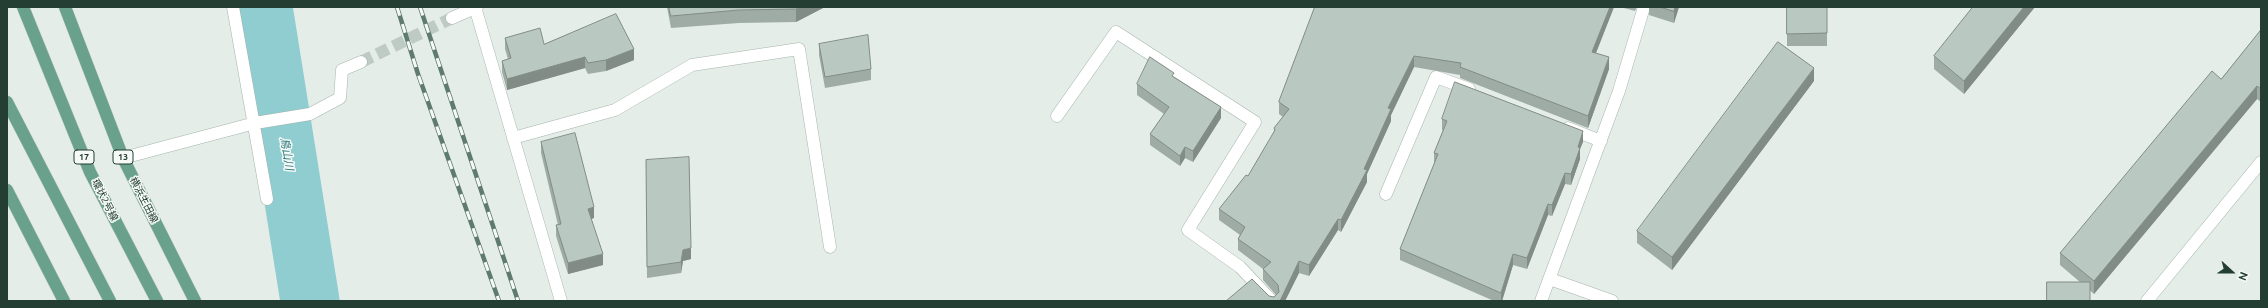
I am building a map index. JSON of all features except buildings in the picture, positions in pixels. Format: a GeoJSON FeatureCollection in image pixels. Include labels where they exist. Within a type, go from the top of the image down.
{"type":"FeatureCollection","features":[{"type":"Feature","properties":{"kind":"main road","name":"環状2号線"},"geometry":{"type":"LineString","coordinates":[[24,7],[90,172],[157,301]]}},
{"type":"Feature","properties":{"kind":"main road","name":"横浜生田線"},"geometry":{"type":"LineString","coordinates":[[69,8],[123,158],[195,301]]}},
{"type":"Feature","properties":{"kind":"main road"},"geometry":{"type":"LineString","coordinates":[[7,102],[110,301]]}},
{"type":"Feature","properties":{"kind":"main road"},"geometry":{"type":"LineString","coordinates":[[7,190],[64,301]]}},
{"type":"Feature","properties":{"kind":"street"},"geometry":{"type":"LineString","coordinates":[[233,7],[255,123],[267,199]]}},
{"type":"Feature","properties":{"kind":"street"},"geometry":{"type":"LineString","coordinates":[[452,18],[476,7],[561,301]]}},
{"type":"Feature","properties":{"kind":"street"},"geometry":{"type":"LineString","coordinates":[[1541,301],[1600,140],[1644,7]]}},
{"type":"Feature","properties":{"kind":"street"},"geometry":{"type":"LineString","coordinates":[[1057,116],[1116,32],[1255,122],[1188,230],[1240,267],[1272,301]]}},
{"type":"Feature","properties":{"kind":"street"},"geometry":{"type":"LineString","coordinates":[[513,138],[615,110],[692,65],[799,49],[830,247]]}},
{"type":"Feature","properties":{"kind":"street"},"geometry":{"type":"LineString","coordinates":[[123,158],[255,123],[310,114],[340,98],[342,70],[361,62]]}},
{"type":"Feature","properties":{"kind":"street"},"geometry":{"type":"LineString","coordinates":[[1386,194],[1436,76],[1479,93]]}},
{"type":"Feature","properties":{"kind":"street"},"geometry":{"type":"LineString","coordinates":[[1558,124],[1600,140]]}},
{"type":"Feature","properties":{"kind":"street"},"geometry":{"type":"LineString","coordinates":[[2147,301],[2261,162]]}},
{"type":"Feature","properties":{"kind":"street"},"geometry":{"type":"LineString","coordinates":[[1550,279],[1612,301]]}},
{"type":"Feature","properties":{"kind":"waterway","name":"鳥山川"},"geometry":{"type":"LineString","coordinates":[[263,7],[310,301]]}},
{"type":"Feature","properties":{"kind":"tunnel"},"geometry":{"type":"LineString","coordinates":[[361,62],[452,18]]}},
{"type":"Feature","properties":{"kind":"railway"},"geometry":{"type":"LineString","coordinates":[[397,7],[418,74],[499,301]]}},
{"type":"Feature","properties":{"kind":"railway"},"geometry":{"type":"LineString","coordinates":[[420,7],[518,301]]}}]}
